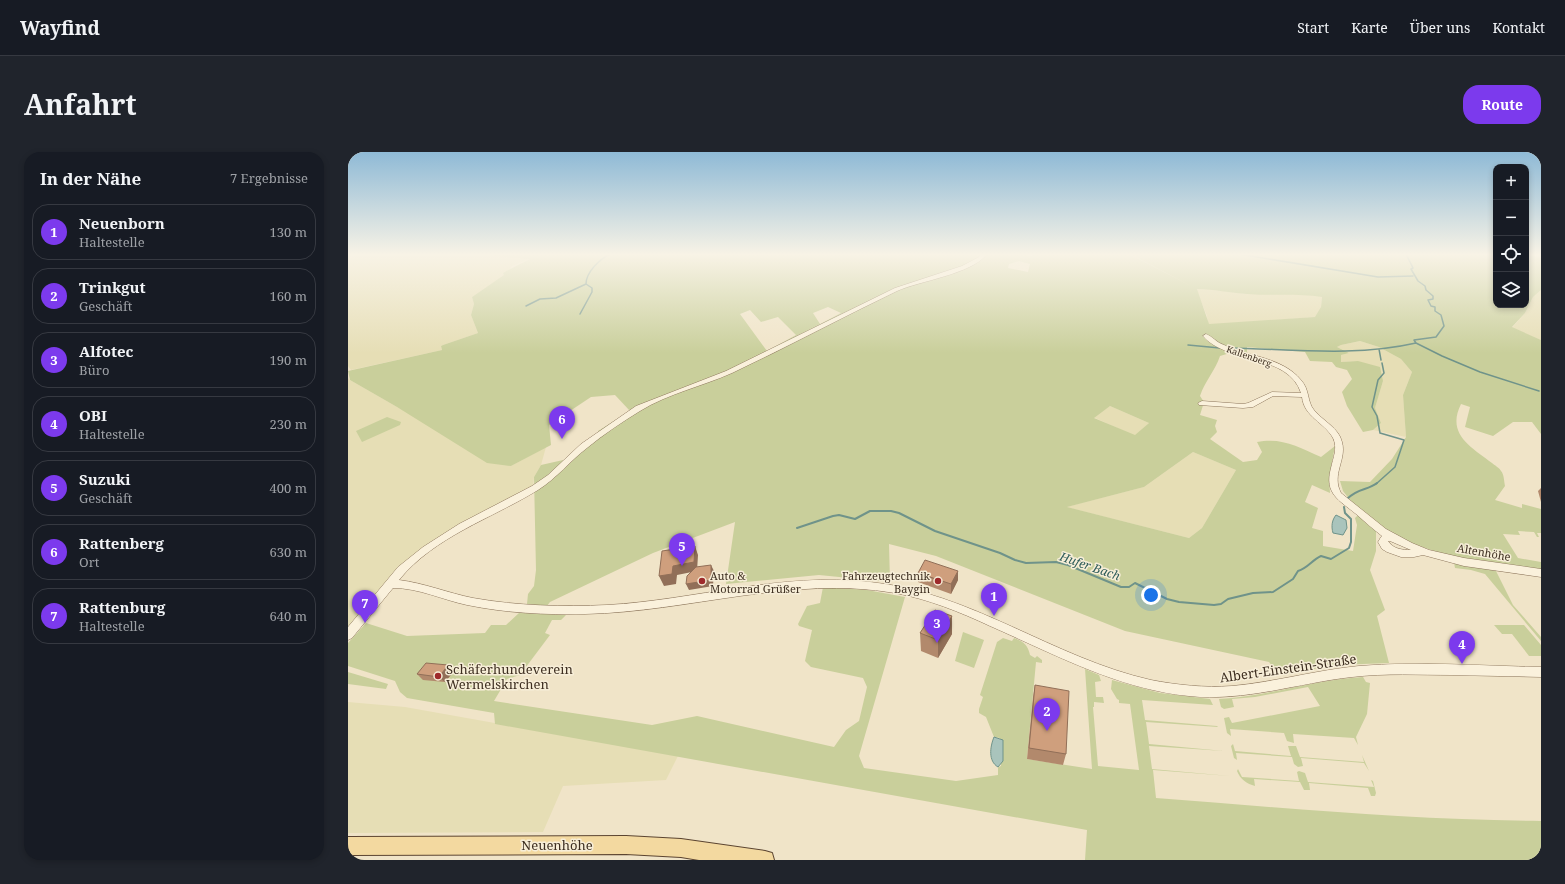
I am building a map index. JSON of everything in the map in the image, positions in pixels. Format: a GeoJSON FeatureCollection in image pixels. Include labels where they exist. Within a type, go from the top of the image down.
{"type":"FeatureCollection","features":[{"type":"Feature","properties":{"kind":"main road","name":"Neuenhöhe"},"geometry":{"type":"LineString","coordinates":[[348,846],[626,845],[681,848],[765,860]]}},
{"type":"Feature","properties":{"kind":"street"},"geometry":{"type":"LineString","coordinates":[[348,635],[411,561],[435,542],[462,526],[535,488],[550,477],[584,446],[639,408],[728,372],[900,287]]}},
{"type":"Feature","properties":{"kind":"street","name":"Kallenberg"},"geometry":{"type":"LineString","coordinates":[[1206,336],[1219,345],[1265,360],[1290,373],[1303,388],[1305,401],[1310,410],[1336,437],[1339,443],[1332,479],[1337,496],[1377,527]]}},
{"type":"Feature","properties":{"kind":"street"},"geometry":{"type":"LineString","coordinates":[[1202,404],[1243,406],[1250,405],[1272,394],[1304,395]]}},
{"type":"Feature","properties":{"kind":"street","name":"Altenhöhe"},"geometry":{"type":"LineString","coordinates":[[1377,527],[1392,537],[1424,550],[1480,564],[1541,573]]}},
{"type":"Feature","properties":{"kind":"street","name":"Albert-Einstein-Straße"},"geometry":{"type":"LineString","coordinates":[[390,584],[411,585],[443,595],[480,603],[526,609],[565,610],[641,606],[792,584],[840,583],[881,587],[923,596],[961,609],[1080,661],[1124,678],[1169,689],[1198,692],[1246,690],[1330,674],[1366,671],[1541,672]]}},
{"type":"Feature","properties":{"kind":"shaded area"},"geometry":{"type":"Polygon","coordinates":[[[348,287],[487,287],[472,297],[474,304],[471,315],[478,333],[443,345],[441,346],[442,350],[351,370],[348,366],[348,287]]]}},
{"type":"Feature","properties":{"kind":"shaded area"},"geometry":{"type":"Polygon","coordinates":[[[1196,289],[1212,289],[1244,294],[1307,294],[1322,296],[1321,308],[1316,317],[1208,325],[1207,316],[1196,289]]]}},
{"type":"Feature","properties":{"kind":"shaded area"},"geometry":{"type":"Polygon","coordinates":[[[1541,290],[1541,340],[1512,328],[1529,308],[1533,297],[1541,290]]]}},
{"type":"Feature","properties":{"kind":"shaded area"},"geometry":{"type":"Polygon","coordinates":[[[1360,341],[1379,347],[1401,359],[1412,372],[1403,395],[1406,437],[1373,430],[1381,423],[1375,408],[1383,381],[1358,361],[1341,362],[1341,355],[1349,353],[1337,347],[1360,341]]]}},
{"type":"Feature","properties":{"kind":"shaded area"},"geometry":{"type":"Polygon","coordinates":[[[348,378],[397,407],[511,466],[546,447],[541,465],[534,477],[533,488],[436,539],[348,630],[348,378]]]}},
{"type":"Feature","properties":{"kind":"shaded area"},"geometry":{"type":"Polygon","coordinates":[[[1110,406],[1149,423],[1135,436],[1093,417],[1110,406]]]}},
{"type":"Feature","properties":{"kind":"shaded area"},"geometry":{"type":"Polygon","coordinates":[[[1193,452],[1236,470],[1202,528],[1189,538],[1066,507],[1144,487],[1193,452]]]}},
{"type":"Feature","properties":{"kind":"shaded area"},"geometry":{"type":"Polygon","coordinates":[[[348,702],[405,707],[678,756],[666,780],[563,786],[543,832],[348,833],[348,702]]]}},
{"type":"Feature","properties":{"kind":"green space"},"geometry":{"type":"Polygon","coordinates":[[[486,287],[1493,287],[1493,308],[1528,308],[1525,313],[1512,327],[1541,340],[1541,434],[1532,422],[1513,422],[1493,436],[1465,427],[1470,407],[1461,404],[1457,414],[1457,424],[1463,439],[1502,472],[1505,486],[1495,500],[1522,508],[1522,504],[1541,509],[1541,533],[1537,533],[1539,537],[1537,537],[1534,532],[1518,531],[1520,535],[1503,534],[1518,558],[1541,562],[1541,570],[1481,562],[1440,553],[1376,531],[1376,551],[1370,570],[1385,610],[1377,616],[1389,663],[1336,665],[1279,675],[1269,662],[1125,631],[936,556],[889,544],[890,582],[819,575],[726,584],[735,522],[653,553],[550,602],[547,606],[527,604],[528,594],[534,586],[536,570],[534,477],[541,465],[572,458],[600,436],[598,431],[630,411],[615,395],[591,397],[549,425],[551,445],[511,466],[487,463],[397,407],[350,380],[348,371],[442,350],[441,346],[443,345],[478,333],[471,315],[474,304],[472,297],[486,287]],[[1197,289],[1209,324],[1315,317],[1321,307],[1322,297],[1303,295],[1247,294],[1197,289]],[[828,307],[813,313],[820,324],[841,313],[828,307]],[[750,310],[740,314],[767,351],[796,335],[778,317],[761,322],[750,310]],[[1360,341],[1337,347],[1349,353],[1341,355],[1341,362],[1358,361],[1380,367],[1383,381],[1375,408],[1381,423],[1373,430],[1363,432],[1347,406],[1342,392],[1352,379],[1347,370],[1336,367],[1332,362],[1310,361],[1305,352],[1247,347],[1247,353],[1230,353],[1220,356],[1200,396],[1204,402],[1200,415],[1217,420],[1215,426],[1217,432],[1210,439],[1243,462],[1257,460],[1262,452],[1257,442],[1282,442],[1321,457],[1335,446],[1329,478],[1330,493],[1312,485],[1305,502],[1318,508],[1312,528],[1323,531],[1323,546],[1353,551],[1357,525],[1355,518],[1360,513],[1343,491],[1340,481],[1370,482],[1392,459],[1406,437],[1403,395],[1412,372],[1401,359],[1379,347],[1360,341]],[[1110,406],[1094,418],[1135,435],[1149,423],[1110,406]],[[1193,452],[1144,487],[1067,507],[1189,538],[1202,528],[1236,470],[1193,452]]]}},
{"type":"Feature","properties":{"kind":"green space"},"geometry":{"type":"Polygon","coordinates":[[[1529,287],[1541,287],[1541,290],[1533,297],[1529,305],[1529,287]]]}},
{"type":"Feature","properties":{"kind":"green space"},"geometry":{"type":"Polygon","coordinates":[[[387,417],[401,422],[400,425],[362,442],[356,431],[387,417]]]}},
{"type":"Feature","properties":{"kind":"green space"},"geometry":{"type":"Polygon","coordinates":[[[1454,563],[1496,571],[1513,605],[1541,637],[1541,641],[1485,574],[1455,568],[1454,563]]]}},
{"type":"Feature","properties":{"kind":"green space"},"geometry":{"type":"Polygon","coordinates":[[[823,587],[867,590],[905,597],[859,756],[864,768],[956,781],[998,775],[998,767],[1001,766],[1000,738],[994,737],[986,717],[979,713],[983,697],[980,695],[997,642],[1003,638],[1012,641],[1014,638],[1025,644],[1030,655],[1035,658],[1037,656],[1042,660],[1042,663],[1036,662],[1027,759],[1092,769],[1085,669],[1099,675],[1101,681],[1095,682],[1096,697],[1103,697],[1104,703],[1094,702],[1093,707],[1098,766],[1139,770],[1130,704],[1119,703],[1119,700],[1111,689],[1112,680],[1160,693],[1210,699],[1213,705],[1142,700],[1145,720],[1218,727],[1146,722],[1149,744],[1224,751],[1149,746],[1152,769],[1230,776],[1153,770],[1156,798],[1397,816],[1541,821],[1541,860],[1085,860],[1087,830],[495,724],[494,713],[407,698],[400,692],[395,681],[348,666],[348,643],[366,623],[407,636],[485,633],[491,625],[506,625],[519,613],[566,615],[561,620],[552,620],[545,633],[550,635],[520,675],[507,679],[494,701],[652,725],[697,716],[834,747],[846,730],[859,721],[867,687],[863,678],[811,667],[805,661],[812,630],[799,626],[798,624],[807,606],[820,603],[823,587]]]}},
{"type":"Feature","properties":{"kind":"green space"},"geometry":{"type":"Polygon","coordinates":[[[1494,625],[1524,625],[1541,645],[1541,656],[1529,656],[1512,634],[1502,634],[1494,625]]]}},
{"type":"Feature","properties":{"kind":"green space"},"geometry":{"type":"Polygon","coordinates":[[[963,632],[984,640],[974,668],[955,661],[963,632]]]}},
{"type":"Feature","properties":{"kind":"green space"},"geometry":{"type":"Polygon","coordinates":[[[348,672],[388,684],[386,689],[348,684],[348,672]]]}},
{"type":"Feature","properties":{"kind":"green space"},"geometry":{"type":"Polygon","coordinates":[[[1363,677],[1366,682],[1370,683],[1367,714],[1356,737],[1358,745],[1354,738],[1293,734],[1294,743],[1287,741],[1284,733],[1230,729],[1231,736],[1227,733],[1224,718],[1229,717],[1232,723],[1320,706],[1308,687],[1255,697],[1232,699],[1234,707],[1224,709],[1221,707],[1219,699],[1255,695],[1327,681],[1363,677]]]}},
{"type":"Feature","properties":{"kind":"green space"},"geometry":{"type":"Polygon","coordinates":[[[1233,744],[1235,751],[1291,756],[1288,746],[1296,746],[1300,757],[1364,762],[1362,755],[1369,771],[1364,763],[1301,758],[1303,766],[1298,767],[1294,764],[1292,757],[1236,753],[1237,760],[1234,758],[1231,746],[1233,744]]]}},
{"type":"Feature","properties":{"kind":"green space"},"geometry":{"type":"Polygon","coordinates":[[[1238,769],[1242,777],[1299,781],[1297,772],[1299,771],[1305,773],[1308,782],[1374,787],[1371,780],[1373,781],[1376,793],[1375,796],[1371,796],[1368,788],[1309,783],[1310,790],[1304,790],[1300,782],[1254,779],[1255,786],[1242,779],[1238,774],[1238,769]]]}},
{"type":"Feature","properties":{"kind":"water"},"geometry":{"type":"Polygon","coordinates":[[[1336,515],[1346,520],[1347,528],[1343,535],[1333,533],[1332,523],[1336,515]]]}},
{"type":"Feature","properties":{"kind":"water"},"geometry":{"type":"Polygon","coordinates":[[[994,737],[1003,740],[1003,761],[998,767],[991,758],[994,737]]]}},
{"type":"Feature","properties":{"kind":"building"},"geometry":{"type":"Polygon","coordinates":[[[695,546],[694,562],[673,566],[672,574],[659,576],[662,551],[695,546]]]}},
{"type":"Feature","properties":{"kind":"building"},"geometry":{"type":"Polygon","coordinates":[[[925,560],[958,571],[951,584],[918,573],[925,560]]]}},
{"type":"Feature","properties":{"kind":"building"},"geometry":{"type":"Polygon","coordinates":[[[711,565],[711,580],[686,584],[687,576],[696,567],[711,565]]]}},
{"type":"Feature","properties":{"kind":"building"},"geometry":{"type":"Polygon","coordinates":[[[935,610],[952,616],[938,640],[920,633],[935,610]]]}},
{"type":"Feature","properties":{"kind":"building"},"geometry":{"type":"Polygon","coordinates":[[[426,663],[448,665],[439,677],[417,674],[426,663]]]}},
{"type":"Feature","properties":{"kind":"building"},"geometry":{"type":"Polygon","coordinates":[[[1035,685],[1069,691],[1066,754],[1029,748],[1035,685]]]}},
{"type":"Feature","properties":{"kind":"waterway"},"geometry":{"type":"LineString","coordinates":[[526,306],[540,299],[556,298],[579,287]]}},
{"type":"Feature","properties":{"kind":"waterway"},"geometry":{"type":"LineString","coordinates":[[580,314],[592,292],[591,287]]}},
{"type":"Feature","properties":{"kind":"waterway","name":"Hufer Bach"},"geometry":{"type":"LineString","coordinates":[[1416,343],[1414,340],[1436,337],[1444,326],[1441,315],[1435,311],[1435,307],[1431,306],[1428,300],[1433,299],[1433,296],[1426,290],[1425,287]]}},
{"type":"Feature","properties":{"kind":"waterway"},"geometry":{"type":"LineString","coordinates":[[1229,348],[1346,351],[1370,350],[1416,343]]}},
{"type":"Feature","properties":{"kind":"waterway"},"geometry":{"type":"LineString","coordinates":[[1416,343],[1480,372],[1539,391]]}},
{"type":"Feature","properties":{"kind":"waterway"},"geometry":{"type":"LineString","coordinates":[[1188,345],[1220,348]]}},
{"type":"Feature","properties":{"kind":"waterway","name":"Hufer Bach"},"geometry":{"type":"LineString","coordinates":[[1379,349],[1381,360]]}},
{"type":"Feature","properties":{"kind":"waterway","name":"Hufer Bach"},"geometry":{"type":"LineString","coordinates":[[1376,484],[1395,467],[1404,440],[1380,433],[1377,416],[1372,407],[1378,380],[1384,373],[1382,363]]}},
{"type":"Feature","properties":{"kind":"waterway","name":"Hufer Bach"},"geometry":{"type":"LineString","coordinates":[[1347,499],[1351,495],[1377,483]]}},
{"type":"Feature","properties":{"kind":"waterway","name":"Hufer Bach"},"geometry":{"type":"LineString","coordinates":[[797,528],[833,516],[839,515],[855,519],[870,511],[891,511],[899,513],[935,531],[1000,553],[1015,560],[1026,563],[1056,562],[1068,565],[1121,587],[1129,587],[1135,583],[1167,599],[1179,602],[1214,605],[1221,604],[1228,599],[1253,593],[1273,592],[1293,579],[1298,571],[1305,568],[1321,556],[1331,559],[1349,548],[1351,542],[1351,519],[1345,513],[1344,507]]}},
{"type":"Feature","properties":{"kind":"place","name":"Rattenberg"},"geometry":{"type":"Point","coordinates":[562,439]}},
{"type":"Feature","properties":{"kind":"place","name":"Suzuki"},"geometry":{"type":"Point","coordinates":[682,566]}},
{"type":"Feature","properties":{"kind":"place","name":"Auto & Motorrad Grüßer"},"geometry":{"type":"Point","coordinates":[702,581]}},
{"type":"Feature","properties":{"kind":"place","name":"Fahrzeugtechnik Baygin"},"geometry":{"type":"Point","coordinates":[938,581]}},
{"type":"Feature","properties":{"kind":"place","name":"Neuenborn"},"geometry":{"type":"Point","coordinates":[994,616]}},
{"type":"Feature","properties":{"kind":"place","name":"Rattenburg"},"geometry":{"type":"Point","coordinates":[365,623]}},
{"type":"Feature","properties":{"kind":"place","name":"Alfotec"},"geometry":{"type":"Point","coordinates":[937,643]}},
{"type":"Feature","properties":{"kind":"place","name":"OBI"},"geometry":{"type":"Point","coordinates":[1462,664]}},
{"type":"Feature","properties":{"kind":"place","name":"Schäferhundeverein Wermelskirchen"},"geometry":{"type":"Point","coordinates":[438,676]}},
{"type":"Feature","properties":{"kind":"place","name":"Trinkgut"},"geometry":{"type":"Point","coordinates":[1047,731]}}]}
